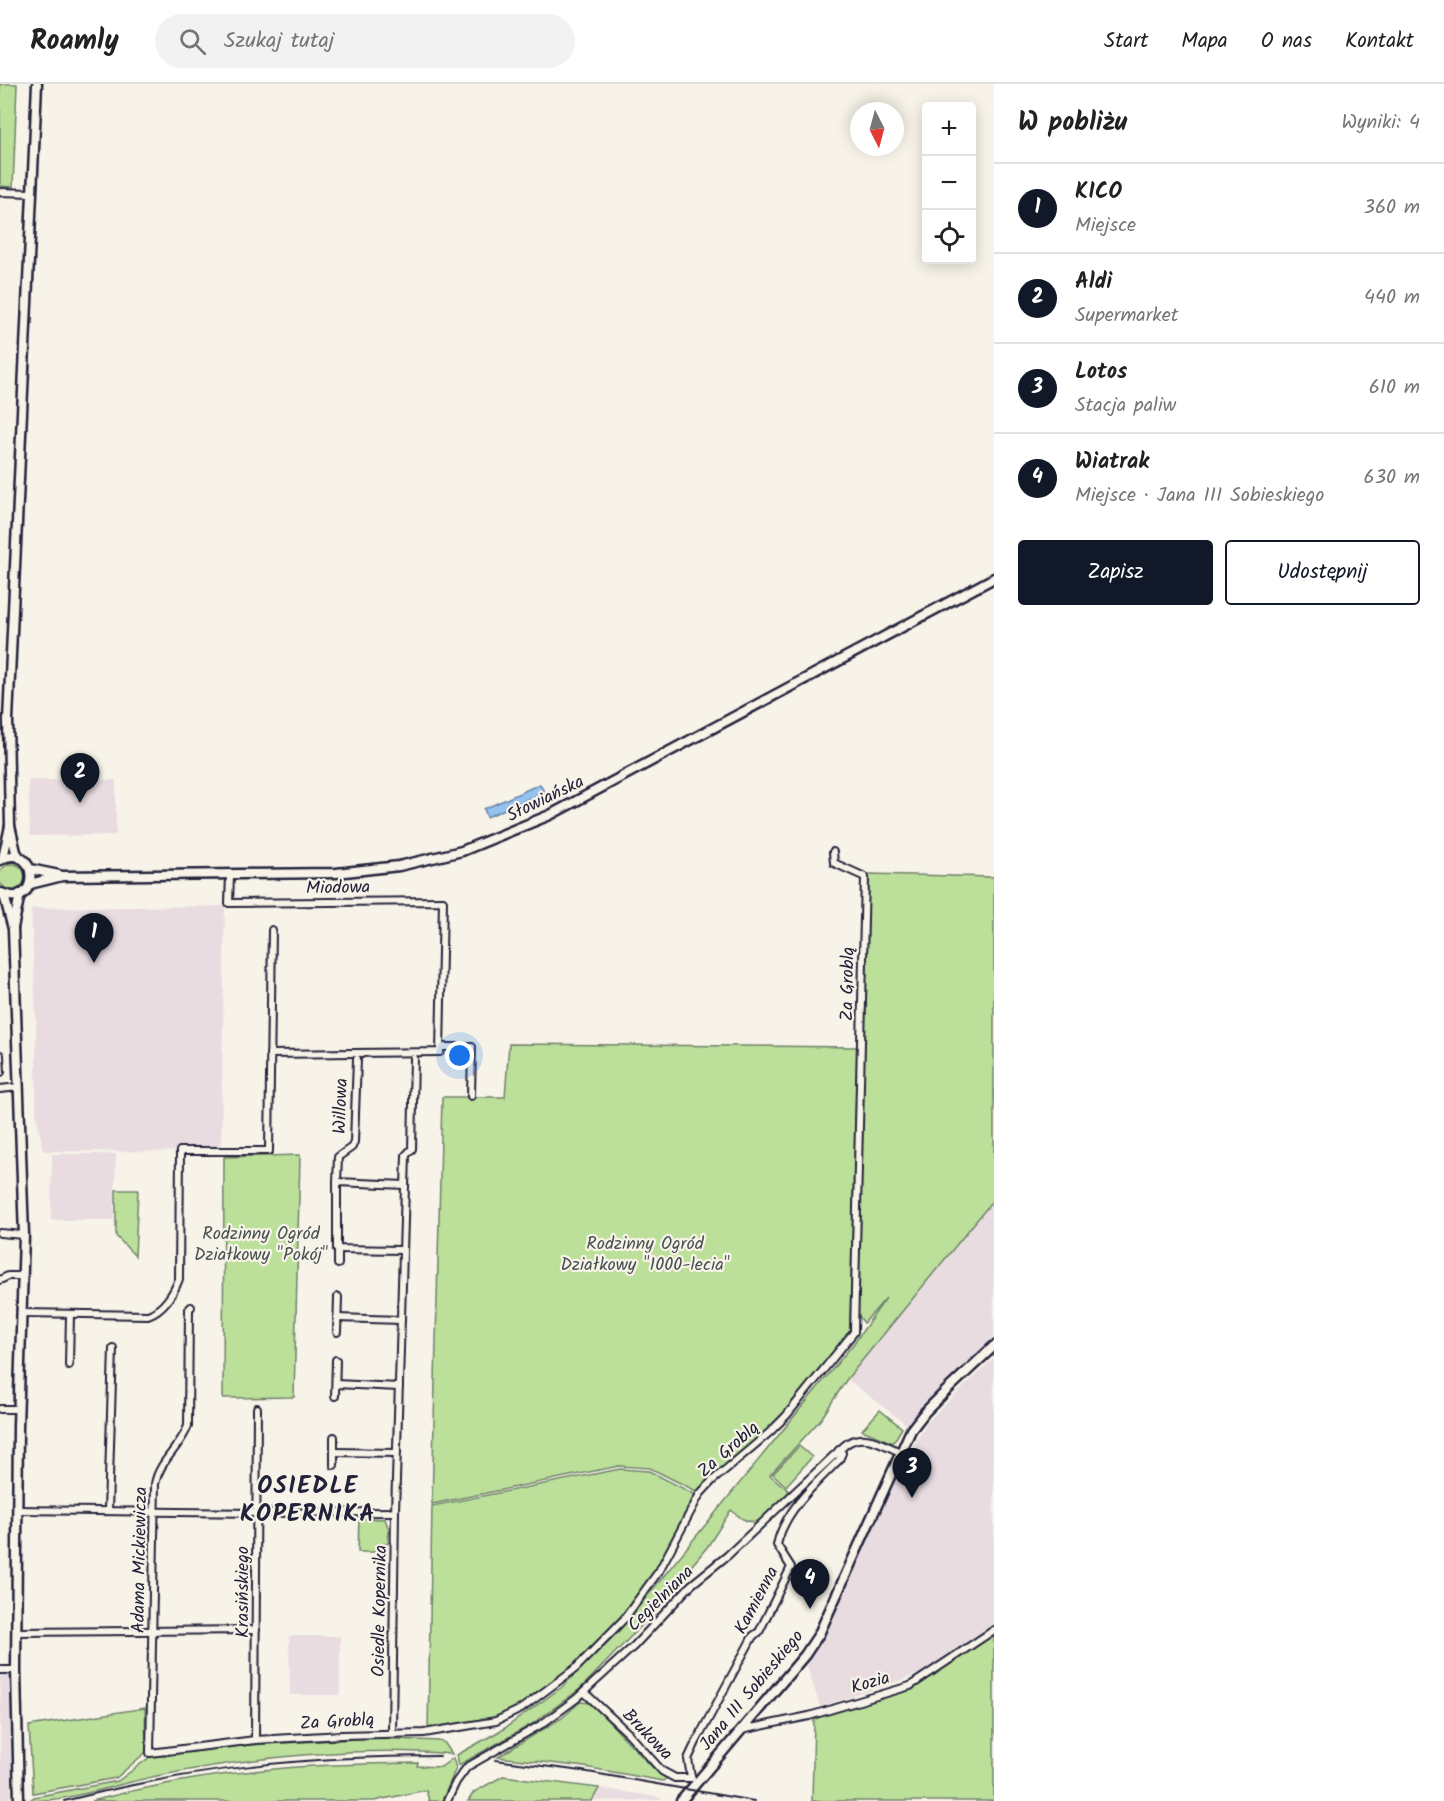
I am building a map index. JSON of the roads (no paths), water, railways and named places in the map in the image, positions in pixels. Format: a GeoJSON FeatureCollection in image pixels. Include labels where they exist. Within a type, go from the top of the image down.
{"type":"FeatureCollection","features":[{"type":"Feature","properties":{"kind":"street"},"geometry":{"type":"LineString","coordinates":[[13,929],[2,894],[15,896],[30,884],[30,869],[16,852],[10,826],[4,720],[37,84]]}},
{"type":"Feature","properties":{"kind":"street"},"geometry":{"type":"LineString","coordinates":[[0,192],[31,193]]}},
{"type":"Feature","properties":{"kind":"street","name":"Słowiańska"},"geometry":{"type":"LineString","coordinates":[[30,869],[62,876],[336,873],[383,868],[438,858],[492,840],[550,816],[994,578]]}},
{"type":"Feature","properties":{"kind":"street"},"geometry":{"type":"LineString","coordinates":[[2,859],[10,826]]}},
{"type":"Feature","properties":{"kind":"street","name":"Za Groblą"},"geometry":{"type":"LineString","coordinates":[[150,1753],[255,1740],[439,1732],[506,1718],[534,1701],[576,1668],[624,1618],[650,1584],[700,1494],[786,1416],[854,1332],[865,877],[834,862],[833,852]]}},
{"type":"Feature","properties":{"kind":"street"},"geometry":{"type":"LineString","coordinates":[[2,859],[12,856],[20,858]]}},
{"type":"Feature","properties":{"kind":"street","name":"Miodowa"},"geometry":{"type":"LineString","coordinates":[[230,875],[229,903],[443,901],[441,1047]]}},
{"type":"Feature","properties":{"kind":"street","name":"Słowiańska"},"geometry":{"type":"LineString","coordinates":[[30,884],[62,876]]}},
{"type":"Feature","properties":{"kind":"street"},"geometry":{"type":"LineString","coordinates":[[19,1801],[16,1670],[17,1510],[24,1235],[13,929],[20,894]]}},
{"type":"Feature","properties":{"kind":"street"},"geometry":{"type":"LineString","coordinates":[[22,1313],[148,1315],[160,1308],[176,1287],[179,1279],[180,1151],[269,1151],[272,930]]}},
{"type":"Feature","properties":{"kind":"street"},"geometry":{"type":"LineString","coordinates":[[270,1054],[440,1052],[441,1047],[472,1047],[471,1096]]}},
{"type":"Feature","properties":{"kind":"street"},"geometry":{"type":"LineString","coordinates":[[0,1055],[1,1072]]}},
{"type":"Feature","properties":{"kind":"street","name":"Osiedle Kopernika"},"geometry":{"type":"LineString","coordinates":[[392,1733],[402,1250],[406,1155],[412,1149],[414,1058]]}},
{"type":"Feature","properties":{"kind":"street","name":"Willowa"},"geometry":{"type":"LineString","coordinates":[[336,1182],[338,1157],[354,1142],[357,1059]]}},
{"type":"Feature","properties":{"kind":"street"},"geometry":{"type":"LineString","coordinates":[[0,1089],[19,1087]]}},
{"type":"Feature","properties":{"kind":"street"},"geometry":{"type":"LineString","coordinates":[[338,1264],[336,1182],[405,1185]]}},
{"type":"Feature","properties":{"kind":"street"},"geometry":{"type":"LineString","coordinates":[[0,1233],[24,1235]]}},
{"type":"Feature","properties":{"kind":"street"},"geometry":{"type":"LineString","coordinates":[[338,1249],[402,1250]]}},
{"type":"Feature","properties":{"kind":"street"},"geometry":{"type":"LineString","coordinates":[[0,1280],[8,1276],[23,1276]]}},
{"type":"Feature","properties":{"kind":"street"},"geometry":{"type":"LineString","coordinates":[[337,1332],[338,1297]]}},
{"type":"Feature","properties":{"kind":"street","name":"Adama Mickiewicza"},"geometry":{"type":"LineString","coordinates":[[150,1753],[154,1512],[157,1473],[184,1437],[188,1426],[189,1309],[191,1307]]}},
{"type":"Feature","properties":{"kind":"street"},"geometry":{"type":"LineString","coordinates":[[69,1365],[70,1314]]}},
{"type":"Feature","properties":{"kind":"street"},"geometry":{"type":"LineString","coordinates":[[337,1318],[401,1320]]}},
{"type":"Feature","properties":{"kind":"street","name":"Jana III Sobieskiego"},"geometry":{"type":"LineString","coordinates":[[681,1801],[694,1779],[805,1655],[819,1634],[911,1430],[925,1412],[994,1346]]}},
{"type":"Feature","properties":{"kind":"street"},"geometry":{"type":"LineString","coordinates":[[108,1511],[113,1348]]}},
{"type":"Feature","properties":{"kind":"street"},"geometry":{"type":"LineString","coordinates":[[335,1396],[336,1360]]}},
{"type":"Feature","properties":{"kind":"street"},"geometry":{"type":"LineString","coordinates":[[336,1384],[399,1387]]}},
{"type":"Feature","properties":{"kind":"street","name":"Krasińskiego"},"geometry":{"type":"LineString","coordinates":[[255,1740],[257,1408]]}},
{"type":"Feature","properties":{"kind":"street"},"geometry":{"type":"LineString","coordinates":[[0,1409],[18,1409]]}},
{"type":"Feature","properties":{"kind":"street"},"geometry":{"type":"LineString","coordinates":[[334,1437],[334,1465]]}},
{"type":"Feature","properties":{"kind":"street","name":"Cegielniana"},"geometry":{"type":"LineString","coordinates":[[447,1801],[456,1782],[467,1767],[551,1719],[584,1692],[630,1650],[691,1585],[728,1555],[849,1442],[862,1438],[876,1441],[900,1452]]}},
{"type":"Feature","properties":{"kind":"street","name":"Kamienna"},"geometry":{"type":"LineString","coordinates":[[694,1779],[688,1763],[696,1742],[753,1636],[759,1632],[791,1567],[781,1553],[777,1542],[784,1525],[805,1496],[839,1460],[842,1453],[839,1450]]}},
{"type":"Feature","properties":{"kind":"street"},"geometry":{"type":"LineString","coordinates":[[334,1452],[397,1453]]}},
{"type":"Feature","properties":{"kind":"street"},"geometry":{"type":"LineString","coordinates":[[17,1510],[257,1514],[395,1512]]}},
{"type":"Feature","properties":{"kind":"street"},"geometry":{"type":"LineString","coordinates":[[17,1632],[256,1630]]}},
{"type":"Feature","properties":{"kind":"street","name":"Kozia"},"geometry":{"type":"LineString","coordinates":[[740,1730],[809,1716],[910,1686],[994,1630]]}},
{"type":"Feature","properties":{"kind":"street"},"geometry":{"type":"LineString","coordinates":[[0,1670],[16,1670]]}},
{"type":"Feature","properties":{"kind":"street","name":"Brukowa"},"geometry":{"type":"LineString","coordinates":[[584,1692],[629,1734],[662,1771],[675,1778],[694,1779]]}},
{"type":"Feature","properties":{"kind":"water"},"geometry":{"type":"Polygon","coordinates":[[[540,784],[544,792],[487,817],[484,809],[540,784]]]}},
{"type":"Feature","properties":{"kind":"railway"},"geometry":{"type":"LineString","coordinates":[[64,1801],[158,1780],[250,1766],[344,1758],[440,1756]]}},
{"type":"Feature","properties":{"kind":"railway"},"geometry":{"type":"LineString","coordinates":[[495,1760],[582,1771],[754,1801]]}},
{"type":"Feature","properties":{"kind":"place","name":"Aldi"},"geometry":{"type":"Point","coordinates":[80,803]}},
{"type":"Feature","properties":{"kind":"place","name":"KICO"},"geometry":{"type":"Point","coordinates":[94,963]}},
{"type":"Feature","properties":{"kind":"place","name":"Lotos"},"geometry":{"type":"Point","coordinates":[912,1498]}},
{"type":"Feature","properties":{"kind":"place","name":"Wiatrak"},"geometry":{"type":"Point","coordinates":[810,1609]}},
{"type":"Feature","properties":{"kind":"district","name":"OSIEDLE KOPERNIKA"},"geometry":{"type":"Point","coordinates":[308,1499]}},
{"type":"Feature","properties":{"kind":"park label","name":"Rodzinny Ogród Działkowy \"Pokój\""},"geometry":{"type":"Point","coordinates":[261,1243]}},
{"type":"Feature","properties":{"kind":"park label","name":"Rodzinny Ogród Działkowy \"1000-lecia\""},"geometry":{"type":"Point","coordinates":[645,1253]}}]}
